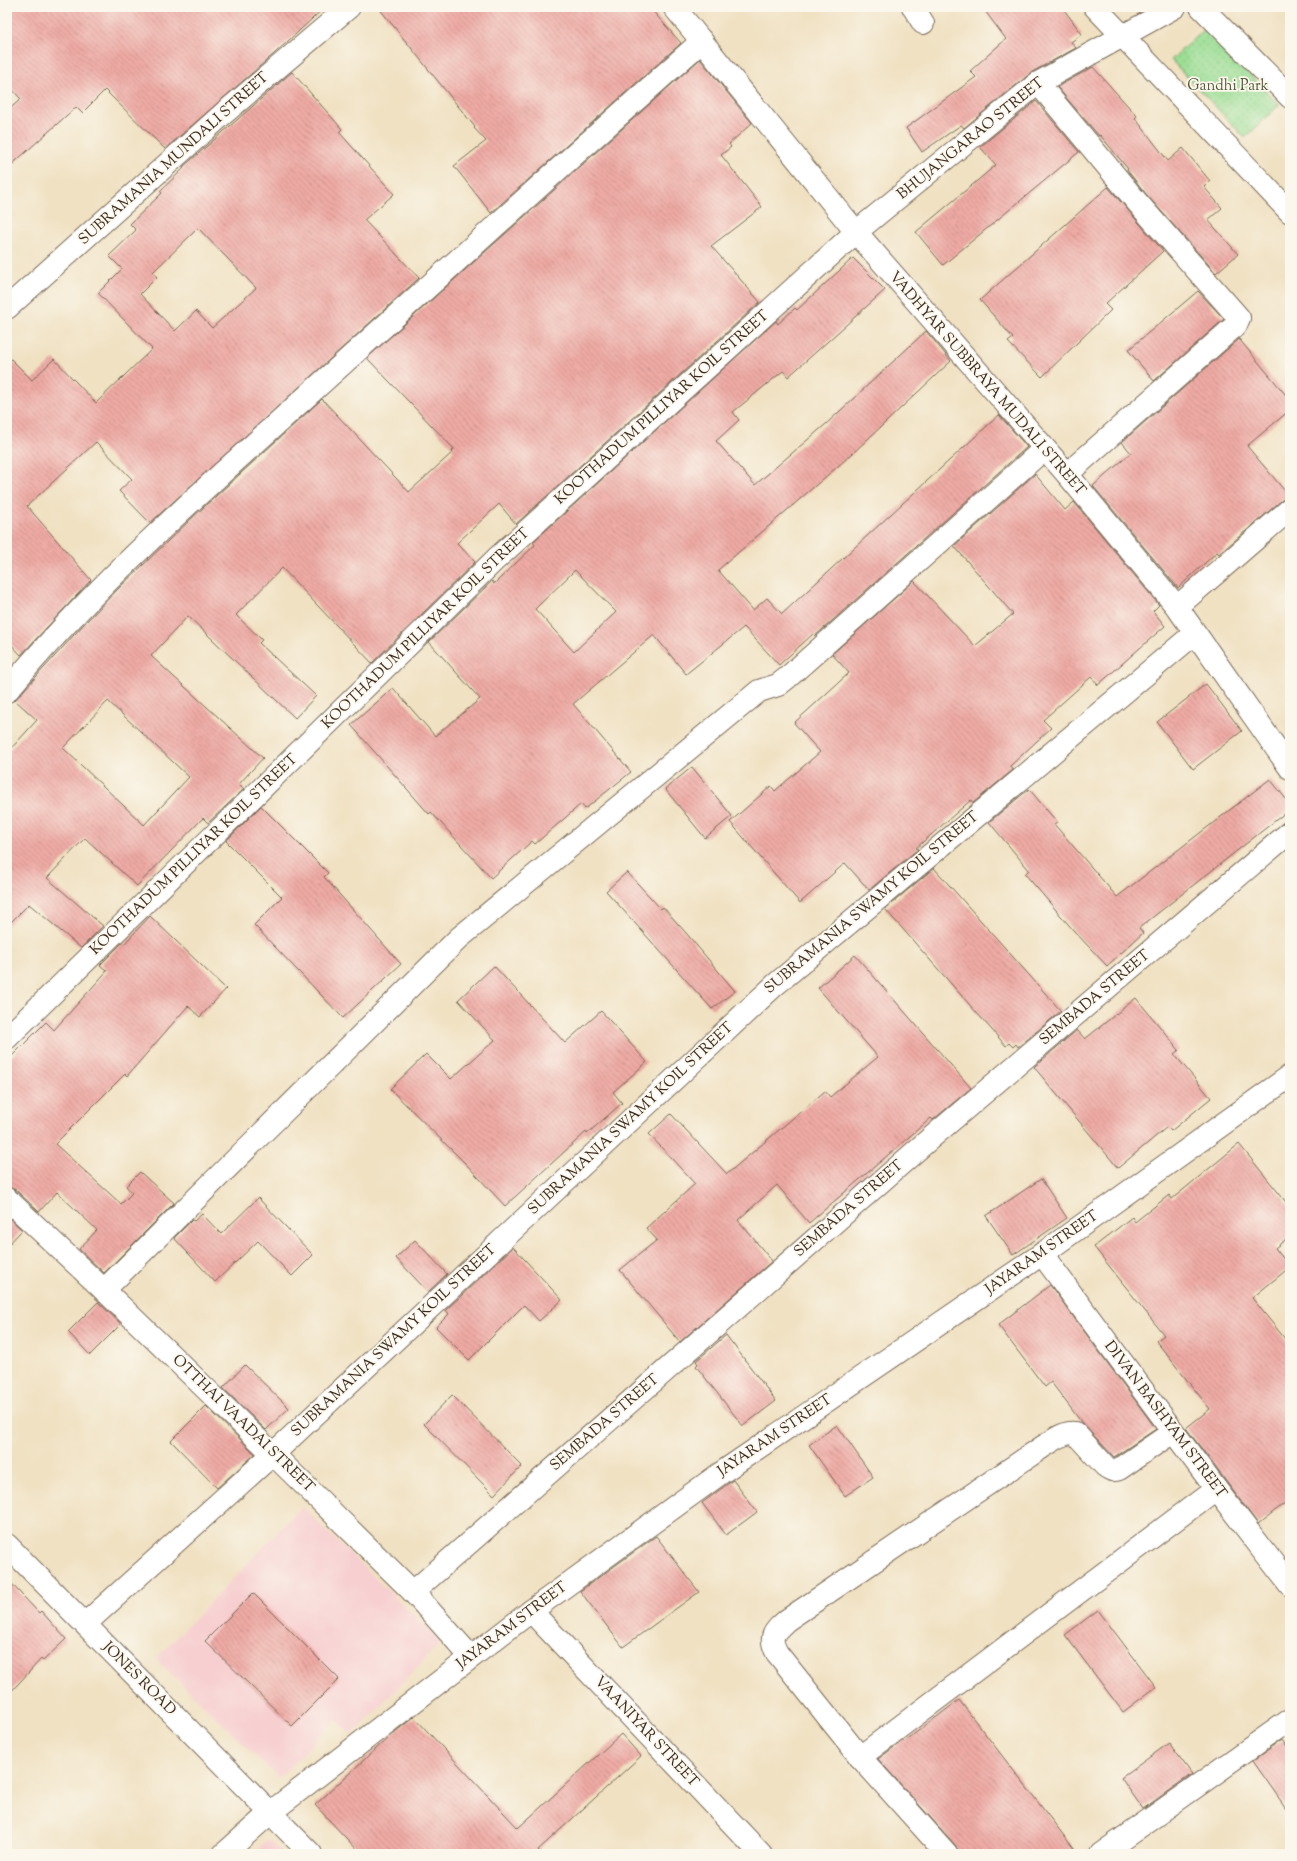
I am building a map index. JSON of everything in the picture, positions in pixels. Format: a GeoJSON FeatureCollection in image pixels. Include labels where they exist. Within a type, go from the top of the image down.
{"type":"FeatureCollection","features":[{"type":"Feature","properties":{"kind":"street","name":"VADHYAR SUBBRAYA MUDALI STREET"},"geometry":{"type":"LineString","coordinates":[[674,7],[856,232],[1066,474],[1177,607],[1194,634],[1290,768]]}},
{"type":"Feature","properties":{"kind":"street"},"geometry":{"type":"LineString","coordinates":[[1095,7],[1290,212]]}},
{"type":"Feature","properties":{"kind":"street","name":"BHUJANGARAO STREET"},"geometry":{"type":"LineString","coordinates":[[856,232],[1038,83],[1175,7]]}},
{"type":"Feature","properties":{"kind":"street"},"geometry":{"type":"LineString","coordinates":[[1201,7],[1290,96]]}},
{"type":"Feature","properties":{"kind":"street","name":"SUBRAMANIA MUNDALI STREET"},"geometry":{"type":"LineString","coordinates":[[7,308],[223,114],[343,9]]}},
{"type":"Feature","properties":{"kind":"street"},"geometry":{"type":"LineString","coordinates":[[7,690],[45,646],[120,567],[376,332],[702,41]]}},
{"type":"Feature","properties":{"kind":"street"},"geometry":{"type":"LineString","coordinates":[[1038,83],[1137,202],[1239,318],[1236,325],[1066,474]]}},
{"type":"Feature","properties":{"kind":"street","name":"KOOTHADUM PILLIYAR KOIL STREET"},"geometry":{"type":"LineString","coordinates":[[10,1029],[496,559],[856,232]]}},
{"type":"Feature","properties":{"kind":"street"},"geometry":{"type":"LineString","coordinates":[[104,1290],[459,938],[759,691],[778,684],[787,678],[1044,449]]}},
{"type":"Feature","properties":{"kind":"street"},"geometry":{"type":"LineString","coordinates":[[1177,607],[1290,509]]}},
{"type":"Feature","properties":{"kind":"street","name":"SUBRAMANIA SWAMY KOIL STREET"},"geometry":{"type":"LineString","coordinates":[[85,1624],[273,1454],[775,985],[1194,634]]}},
{"type":"Feature","properties":{"kind":"street","name":"SEMBADA STREET"},"geometry":{"type":"LineString","coordinates":[[413,1592],[925,1143],[1290,832]]}},
{"type":"Feature","properties":{"kind":"street","name":"JAYARAM STREET"},"geometry":{"type":"LineString","coordinates":[[224,1854],[271,1812],[531,1611],[721,1473],[1042,1254],[1290,1076]]}},
{"type":"Feature","properties":{"kind":"street","name":"OTTHAI VAADAI STREET"},"geometry":{"type":"LineString","coordinates":[[7,1199],[104,1290],[413,1592],[471,1657]]}},
{"type":"Feature","properties":{"kind":"street","name":"DIVAN BASHYAM STREET"},"geometry":{"type":"LineString","coordinates":[[1042,1254],[1173,1432],[1290,1585]]}},
{"type":"Feature","properties":{"kind":"street"},"geometry":{"type":"LineString","coordinates":[[947,1854],[860,1757],[777,1653],[773,1645],[772,1637],[776,1630],[787,1620],[1037,1450],[1064,1435],[1071,1432],[1075,1433],[1109,1470],[1114,1471],[1173,1432]]}},
{"type":"Feature","properties":{"kind":"street"},"geometry":{"type":"LineString","coordinates":[[860,1757],[1216,1489]]}},
{"type":"Feature","properties":{"kind":"street","name":"JONES ROAD"},"geometry":{"type":"LineString","coordinates":[[7,1546],[311,1854]]}},
{"type":"Feature","properties":{"kind":"street","name":"VAANIYAR STREET"},"geometry":{"type":"LineString","coordinates":[[531,1611],[761,1854]]}},
{"type":"Feature","properties":{"kind":"street"},"geometry":{"type":"LineString","coordinates":[[1101,1854],[1290,1720]]}},
{"type":"Feature","properties":{"kind":"shaded area"},"geometry":{"type":"Polygon","coordinates":[[[302,1507],[441,1642],[352,1735],[336,1719],[279,1778],[156,1659],[302,1507]]]}},
{"type":"Feature","properties":{"kind":"shaded area"},"geometry":{"type":"Polygon","coordinates":[[[268,1839],[283,1854],[253,1854],[268,1839]]]}},
{"type":"Feature","properties":{"kind":"green space","name":"Gandhi Park"},"geometry":{"type":"Polygon","coordinates":[[[1205,28],[1279,105],[1245,138],[1171,60],[1205,28]]]}},
{"type":"Feature","properties":{"kind":"building"},"geometry":{"type":"Polygon","coordinates":[[[7,7],[325,7],[275,53],[165,149],[105,90],[82,113],[76,107],[7,169],[7,111],[21,99],[7,84],[7,7]]]}},
{"type":"Feature","properties":{"kind":"building"},"geometry":{"type":"Polygon","coordinates":[[[378,7],[649,7],[681,43],[491,213],[454,166],[486,141],[378,7]]]}},
{"type":"Feature","properties":{"kind":"building"},"geometry":{"type":"Polygon","coordinates":[[[982,7],[1062,7],[1082,34],[1071,42],[1076,48],[1032,72],[964,128],[961,125],[922,152],[906,128],[976,77],[970,71],[1006,39],[982,7]]]}},
{"type":"Feature","properties":{"kind":"building"},"geometry":{"type":"Polygon","coordinates":[[[700,59],[752,123],[729,144],[731,147],[721,155],[762,207],[711,246],[760,302],[516,524],[499,504],[457,543],[475,562],[372,663],[282,568],[236,615],[262,640],[259,643],[316,696],[295,718],[188,616],[151,656],[263,758],[239,784],[244,789],[208,823],[203,818],[137,886],[85,838],[47,878],[103,926],[81,948],[29,904],[7,926],[7,753],[37,720],[15,700],[84,624],[192,518],[322,399],[409,492],[453,452],[452,451],[454,449],[367,358],[700,59]],[[108,701],[63,748],[144,825],[189,777],[108,701]]]}},
{"type":"Feature","properties":{"kind":"building"},"geometry":{"type":"Polygon","coordinates":[[[1093,67],[1137,116],[1135,118],[1168,161],[1183,148],[1210,181],[1204,187],[1222,208],[1208,220],[1238,254],[1216,273],[1146,194],[1100,135],[1099,136],[1057,87],[1093,67]]]}},
{"type":"Feature","properties":{"kind":"building"},"geometry":{"type":"Polygon","coordinates":[[[292,72],[342,129],[339,132],[394,194],[364,220],[419,278],[150,523],[119,491],[132,479],[96,442],[27,506],[91,580],[21,655],[7,640],[7,355],[32,380],[54,359],[96,403],[152,349],[98,293],[122,269],[109,256],[136,230],[130,224],[162,193],[160,191],[184,168],[183,167],[292,72]],[[198,228],[153,272],[157,277],[140,294],[175,331],[196,311],[212,328],[256,288],[198,228]]]}},
{"type":"Feature","properties":{"kind":"building"},"geometry":{"type":"Polygon","coordinates":[[[1036,101],[1079,152],[943,265],[916,232],[996,165],[980,147],[1036,101]]]}},
{"type":"Feature","properties":{"kind":"building"},"geometry":{"type":"Polygon","coordinates":[[[1108,187],[1163,251],[1105,304],[1111,310],[1042,377],[1008,342],[1013,338],[980,300],[1108,187]]]}},
{"type":"Feature","properties":{"kind":"building"},"geometry":{"type":"Polygon","coordinates":[[[853,258],[885,290],[788,377],[783,371],[733,412],[739,420],[716,441],[755,485],[826,424],[926,331],[951,361],[852,454],[718,570],[753,610],[767,598],[782,614],[999,415],[1027,447],[815,636],[813,634],[779,665],[744,627],[686,674],[654,635],[573,704],[631,772],[585,809],[581,804],[535,844],[532,841],[491,878],[431,812],[429,814],[351,725],[393,688],[435,736],[480,699],[429,642],[492,581],[494,584],[535,545],[533,542],[776,321],[778,324],[795,308],[797,310],[853,258]],[[575,570],[535,609],[574,652],[616,612],[575,570]]]}},
{"type":"Feature","properties":{"kind":"building"},"geometry":{"type":"Polygon","coordinates":[[[1198,291],[1224,319],[1154,381],[1128,350],[1198,291]]]}},
{"type":"Feature","properties":{"kind":"building"},"geometry":{"type":"Polygon","coordinates":[[[1239,339],[1290,400],[1290,410],[1247,446],[1290,497],[1282,500],[1219,554],[1217,552],[1178,588],[1093,486],[1131,453],[1122,442],[1239,339]]]}},
{"type":"Feature","properties":{"kind":"building"},"geometry":{"type":"Polygon","coordinates":[[[1035,474],[1065,510],[1074,502],[1159,605],[1153,611],[1165,626],[1098,685],[1091,677],[1043,720],[1051,728],[1010,766],[1013,770],[973,803],[971,800],[916,848],[918,849],[869,890],[845,863],[800,903],[730,822],[771,786],[775,791],[820,752],[794,723],[849,673],[832,654],[914,581],[975,646],[1013,614],[954,546],[1035,474]]]}},
{"type":"Feature","properties":{"kind":"building"},"geometry":{"type":"Polygon","coordinates":[[[1206,684],[1242,731],[1193,769],[1157,722],[1206,684]]]}},
{"type":"Feature","properties":{"kind":"building"},"geometry":{"type":"Polygon","coordinates":[[[692,767],[732,816],[705,838],[665,789],[692,767]]]}},
{"type":"Feature","properties":{"kind":"building"},"geometry":{"type":"Polygon","coordinates":[[[1270,779],[1290,804],[1290,809],[1139,928],[1143,933],[1107,966],[1074,931],[1025,874],[1029,870],[989,822],[1029,789],[1057,822],[1054,824],[1117,897],[1270,779]]]}},
{"type":"Feature","properties":{"kind":"building"},"geometry":{"type":"Polygon","coordinates":[[[261,806],[328,873],[324,877],[401,964],[343,1018],[254,925],[282,897],[226,841],[261,806]]]}},
{"type":"Feature","properties":{"kind":"building"},"geometry":{"type":"Polygon","coordinates":[[[934,868],[1061,1011],[1018,1047],[1016,1044],[1013,1047],[1009,1043],[1006,1046],[885,909],[934,868]]]}},
{"type":"Feature","properties":{"kind":"building"},"geometry":{"type":"Polygon","coordinates":[[[627,872],[661,909],[663,907],[735,991],[712,1009],[606,891],[627,872]]]}},
{"type":"Feature","properties":{"kind":"building"},"geometry":{"type":"Polygon","coordinates":[[[150,916],[226,989],[200,1017],[188,1006],[127,1076],[125,1074],[55,1144],[121,1204],[132,1193],[126,1186],[140,1172],[174,1203],[104,1273],[79,1249],[97,1230],[57,1192],[39,1212],[16,1190],[7,1187],[7,1061],[46,1022],[54,1030],[107,971],[100,965],[122,943],[124,944],[150,916]]]}},
{"type":"Feature","properties":{"kind":"building"},"geometry":{"type":"Polygon","coordinates":[[[855,955],[971,1088],[933,1120],[931,1118],[809,1223],[777,1185],[738,1220],[772,1261],[680,1342],[620,1270],[657,1240],[646,1228],[695,1184],[649,1134],[671,1114],[727,1174],[825,1091],[830,1097],[878,1057],[818,988],[855,955]]]}},
{"type":"Feature","properties":{"kind":"building"},"geometry":{"type":"Polygon","coordinates":[[[494,966],[565,1043],[601,1011],[647,1062],[613,1092],[622,1103],[587,1134],[586,1132],[505,1206],[464,1162],[390,1089],[426,1054],[451,1079],[495,1040],[458,1000],[494,966]]]}},
{"type":"Feature","properties":{"kind":"building"},"geometry":{"type":"Polygon","coordinates":[[[1136,998],[1179,1050],[1174,1054],[1211,1098],[1171,1131],[1167,1127],[1118,1168],[1034,1067],[1077,1030],[1085,1039],[1136,998]]]}},
{"type":"Feature","properties":{"kind":"building"},"geometry":{"type":"Polygon","coordinates":[[[1239,1144],[1290,1207],[1290,1236],[1275,1248],[1290,1267],[1252,1298],[1290,1345],[1290,1499],[1258,1524],[1186,1428],[1210,1409],[1156,1341],[1164,1335],[1094,1247],[1132,1217],[1135,1222],[1169,1195],[1172,1199],[1239,1144]]]}},
{"type":"Feature","properties":{"kind":"building"},"geometry":{"type":"Polygon","coordinates":[[[1041,1179],[1067,1218],[1013,1255],[986,1216],[1041,1179]]]}},
{"type":"Feature","properties":{"kind":"building"},"geometry":{"type":"Polygon","coordinates":[[[258,1198],[313,1255],[292,1276],[258,1241],[215,1282],[174,1238],[192,1220],[194,1221],[202,1214],[221,1234],[258,1198]]]}},
{"type":"Feature","properties":{"kind":"building"},"geometry":{"type":"Polygon","coordinates":[[[7,1216],[22,1230],[7,1246],[7,1216]]]}},
{"type":"Feature","properties":{"kind":"building"},"geometry":{"type":"Polygon","coordinates":[[[415,1240],[447,1274],[428,1292],[396,1258],[415,1240]]]}},
{"type":"Feature","properties":{"kind":"building"},"geometry":{"type":"Polygon","coordinates":[[[513,1247],[562,1300],[539,1321],[524,1305],[469,1360],[436,1327],[449,1314],[446,1310],[513,1247]]]}},
{"type":"Feature","properties":{"kind":"building"},"geometry":{"type":"Polygon","coordinates":[[[1050,1285],[1156,1429],[1114,1457],[1082,1423],[1051,1382],[1045,1387],[998,1325],[1050,1285]]]}},
{"type":"Feature","properties":{"kind":"building"},"geometry":{"type":"Polygon","coordinates":[[[98,1302],[121,1324],[90,1355],[68,1332],[98,1302]]]}},
{"type":"Feature","properties":{"kind":"building"},"geometry":{"type":"Polygon","coordinates":[[[726,1335],[776,1401],[743,1426],[696,1366],[698,1364],[696,1361],[726,1335]]]}},
{"type":"Feature","properties":{"kind":"building"},"geometry":{"type":"Polygon","coordinates":[[[245,1365],[289,1408],[266,1430],[223,1388],[245,1365]]]}},
{"type":"Feature","properties":{"kind":"building"},"geometry":{"type":"Polygon","coordinates":[[[452,1395],[522,1466],[494,1495],[424,1424],[452,1395]]]}},
{"type":"Feature","properties":{"kind":"building"},"geometry":{"type":"Polygon","coordinates":[[[206,1406],[255,1454],[217,1488],[171,1441],[206,1406]]]}},
{"type":"Feature","properties":{"kind":"building"},"geometry":{"type":"Polygon","coordinates":[[[837,1425],[873,1477],[845,1496],[809,1445],[837,1425]]]}},
{"type":"Feature","properties":{"kind":"building"},"geometry":{"type":"Polygon","coordinates":[[[733,1480],[757,1512],[726,1535],[702,1503],[733,1480]]]}},
{"type":"Feature","properties":{"kind":"building"},"geometry":{"type":"Polygon","coordinates":[[[656,1536],[699,1592],[623,1647],[580,1591],[656,1536]]]}},
{"type":"Feature","properties":{"kind":"building"},"geometry":{"type":"Polygon","coordinates":[[[7,1579],[39,1613],[41,1611],[66,1639],[43,1661],[41,1659],[7,1696],[7,1579]]]}},
{"type":"Feature","properties":{"kind":"building"},"geometry":{"type":"Polygon","coordinates":[[[253,1593],[339,1679],[292,1726],[205,1641],[253,1593]]]}},
{"type":"Feature","properties":{"kind":"building"},"geometry":{"type":"Polygon","coordinates":[[[1098,1610],[1156,1687],[1123,1712],[1065,1635],[1098,1610]]]}},
{"type":"Feature","properties":{"kind":"building"},"geometry":{"type":"Polygon","coordinates":[[[959,1700],[1078,1854],[959,1854],[956,1846],[878,1759],[904,1740],[905,1741],[959,1700]]]}},
{"type":"Feature","properties":{"kind":"building"},"geometry":{"type":"Polygon","coordinates":[[[414,1717],[518,1828],[621,1734],[641,1756],[538,1850],[542,1854],[361,1854],[315,1805],[390,1736],[414,1717]]]}},
{"type":"Feature","properties":{"kind":"building"},"geometry":{"type":"Polygon","coordinates":[[[1283,1740],[1290,1750],[1290,1814],[1253,1761],[1283,1740]]]}},
{"type":"Feature","properties":{"kind":"building"},"geometry":{"type":"Polygon","coordinates":[[[1169,1743],[1192,1774],[1143,1809],[1121,1778],[1169,1743]]]}}]}
